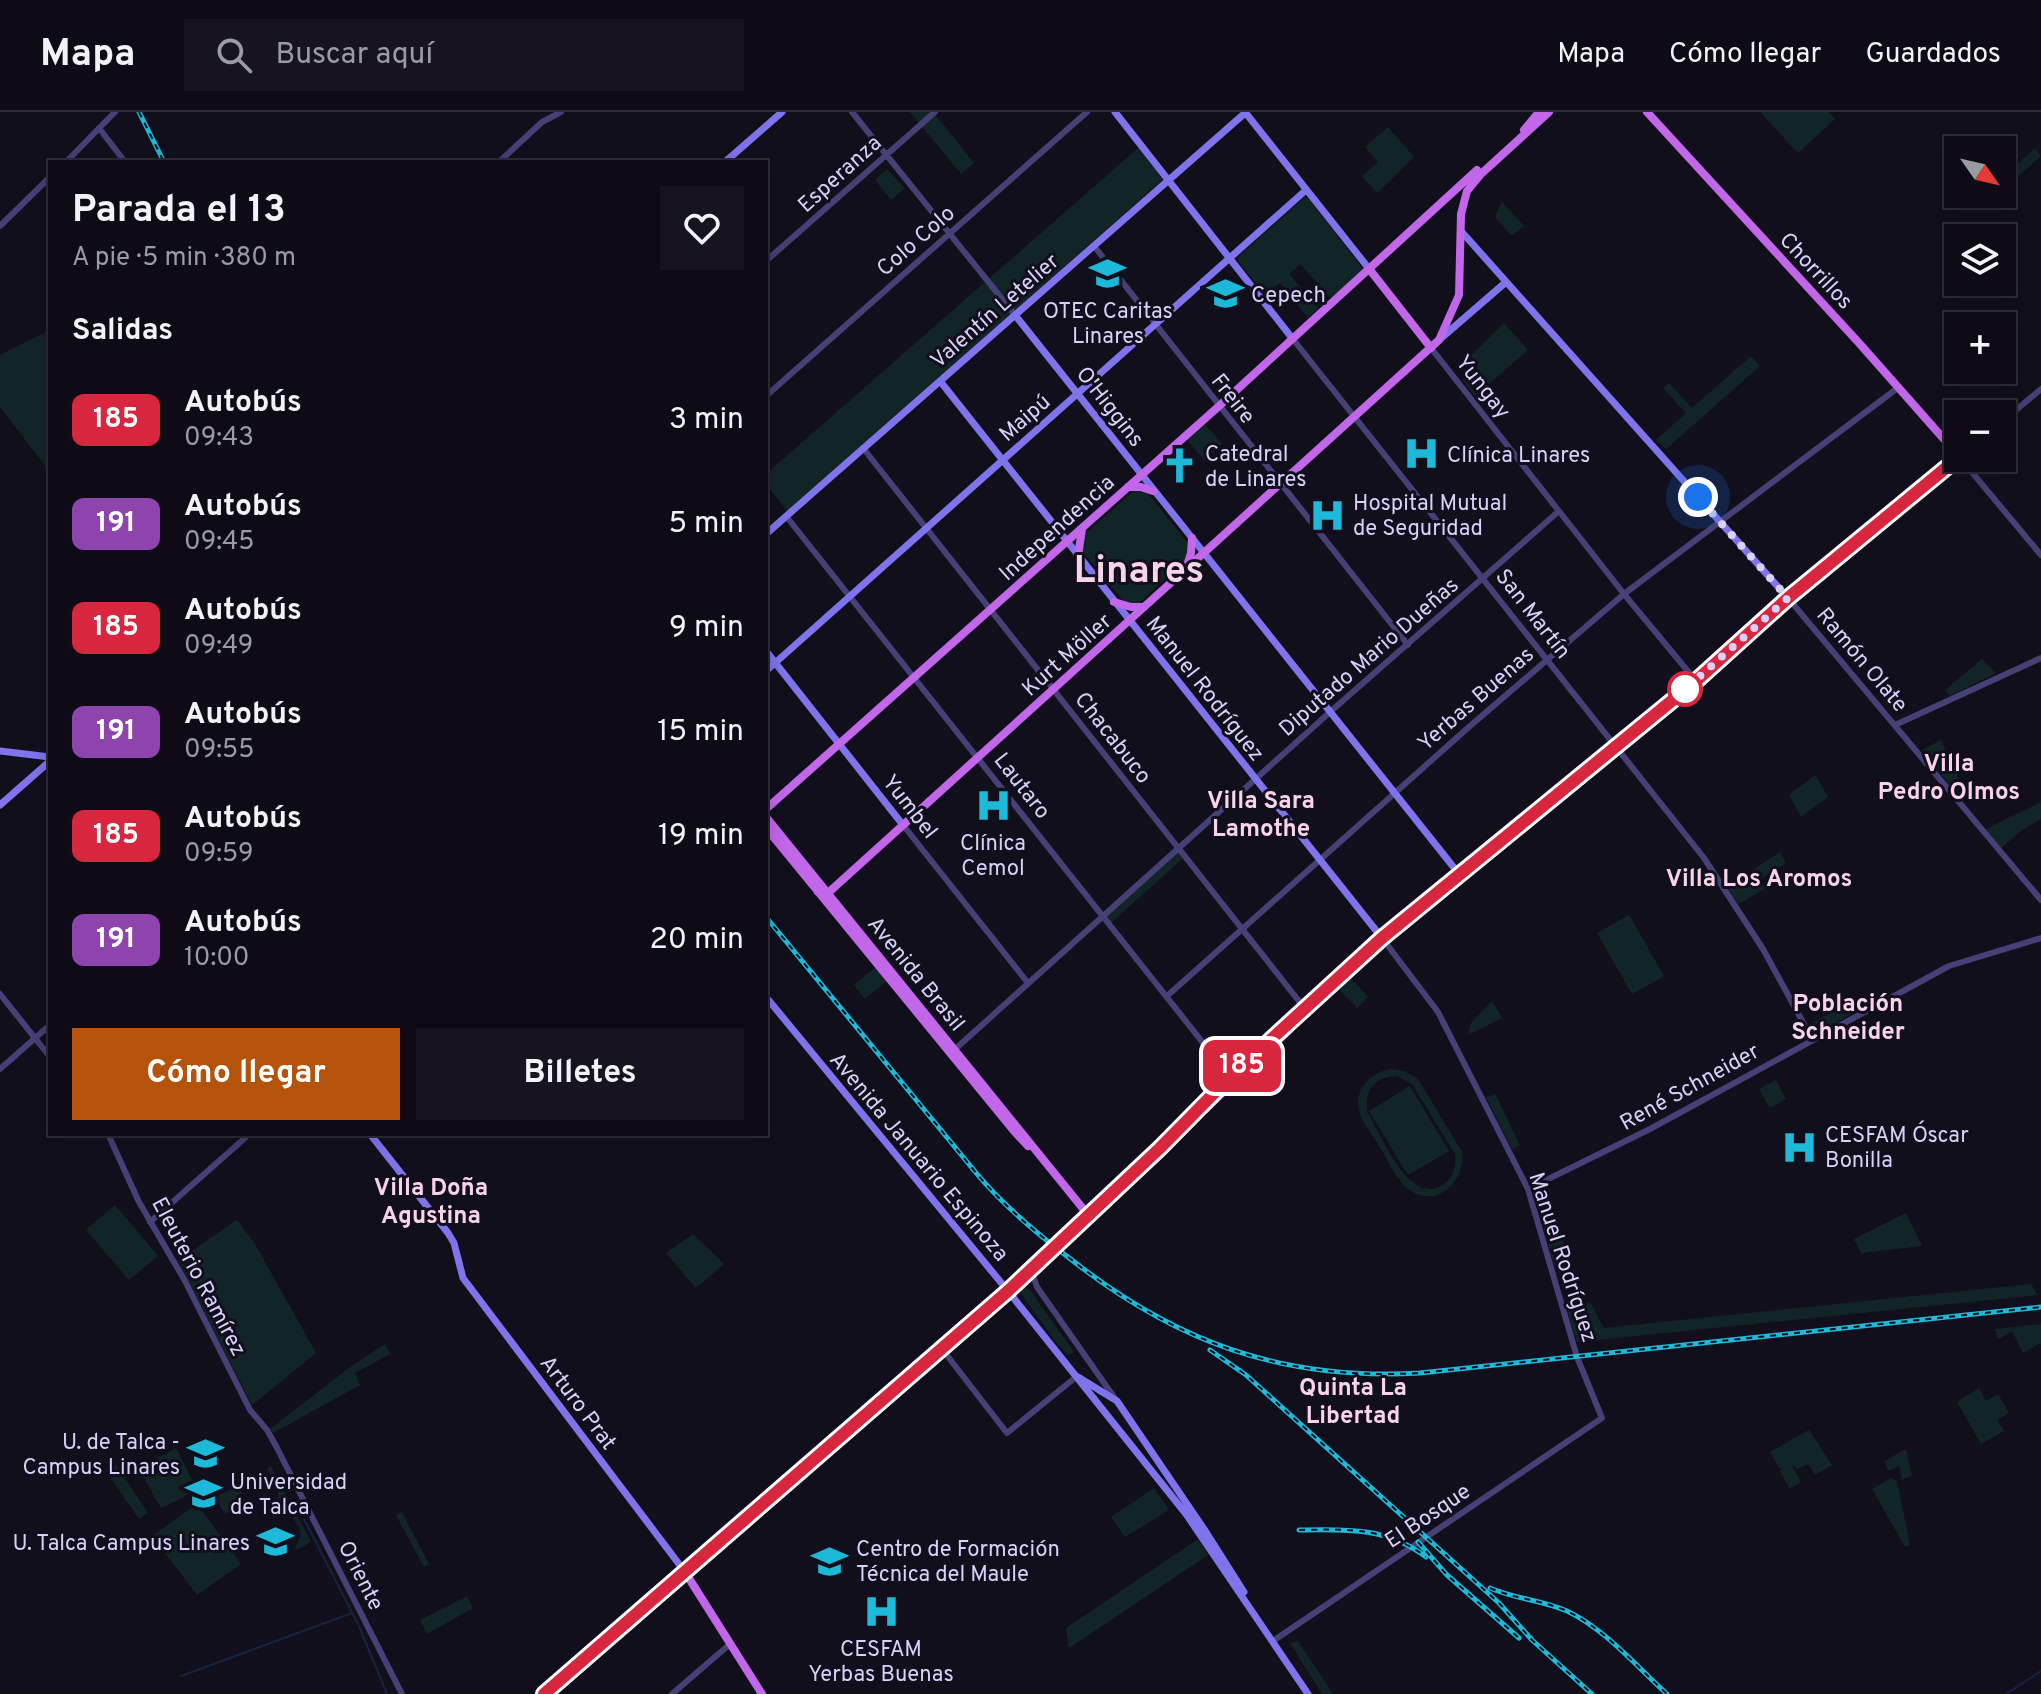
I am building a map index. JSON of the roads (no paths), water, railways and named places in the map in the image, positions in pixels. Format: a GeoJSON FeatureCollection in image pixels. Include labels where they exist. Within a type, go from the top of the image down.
{"type":"FeatureCollection","features":[{"type":"Feature","properties":{"kind":"main road"},"geometry":{"type":"LineString","coordinates":[[727,160],[782,112]]}},
{"type":"Feature","properties":{"kind":"main road","name":"San Martín"},"geometry":{"type":"LineString","coordinates":[[1115,112],[1292,338]]}},
{"type":"Feature","properties":{"kind":"main road","name":"Valentín Letelier"},"geometry":{"type":"LineString","coordinates":[[768,532],[1245,112]]}},
{"type":"Feature","properties":{"kind":"main road","name":"Yungay"},"geometry":{"type":"LineString","coordinates":[[1245,112],[1431,348]]}},
{"type":"Feature","properties":{"kind":"main road","name":"Independencia"},"geometry":{"type":"LineString","coordinates":[[768,807],[1370,270],[1539,112]]}},
{"type":"Feature","properties":{"kind":"main road"},"geometry":{"type":"LineString","coordinates":[[1439,340],[1449,324],[1460,291],[1463,204],[1472,184],[1549,112]]}},
{"type":"Feature","properties":{"kind":"main road","name":"Chorrillos"},"geometry":{"type":"LineString","coordinates":[[1647,112],[1944,440]]}},
{"type":"Feature","properties":{"kind":"main road","name":"Maipú"},"geometry":{"type":"LineString","coordinates":[[768,669],[1306,190]]}},
{"type":"Feature","properties":{"kind":"main road","name":"Ramón Olate"},"geometry":{"type":"LineString","coordinates":[[1461,231],[1788,598]]}},
{"type":"Feature","properties":{"kind":"main road"},"geometry":{"type":"LineString","coordinates":[[1378,281],[1382,259]]}},
{"type":"Feature","properties":{"kind":"main road","name":"Kurt Möller"},"geometry":{"type":"LineString","coordinates":[[828,893],[1506,282]]}},
{"type":"Feature","properties":{"kind":"main road","name":"O'Higgins"},"geometry":{"type":"LineString","coordinates":[[1015,315],[1459,874]]}},
{"type":"Feature","properties":{"kind":"main road"},"geometry":{"type":"LineString","coordinates":[[1419,332],[1432,337],[1449,324]]}},
{"type":"Feature","properties":{"kind":"main road","name":"Manuel Rodríguez"},"geometry":{"type":"LineString","coordinates":[[940,381],[1382,938]]}},
{"type":"Feature","properties":{"kind":"main road"},"geometry":{"type":"LineString","coordinates":[[685,1572],[1008,1291],[1382,938],[1696,681],[1788,598],[1944,469]]}},
{"type":"Feature","properties":{"kind":"main road"},"geometry":{"type":"LineString","coordinates":[[1128,487],[1153,491]]}},
{"type":"Feature","properties":{"kind":"main road"},"geometry":{"type":"LineString","coordinates":[[1078,556],[1083,528]]}},
{"type":"Feature","properties":{"kind":"main road"},"geometry":{"type":"LineString","coordinates":[[1186,570],[1192,538]]}},
{"type":"Feature","properties":{"kind":"main road"},"geometry":{"type":"LineString","coordinates":[[1114,602],[1145,607]]}},
{"type":"Feature","properties":{"kind":"main road","name":"Yumbel"},"geometry":{"type":"LineString","coordinates":[[768,654],[903,825]]}},
{"type":"Feature","properties":{"kind":"main road"},"geometry":{"type":"LineString","coordinates":[[0,751],[48,759]]}},
{"type":"Feature","properties":{"kind":"main road"},"geometry":{"type":"LineString","coordinates":[[0,805],[48,761]]}},
{"type":"Feature","properties":{"kind":"main road","name":"Avenida Brasil"},"geometry":{"type":"LineString","coordinates":[[768,819],[1014,1131],[1038,1154],[1089,1216]]}},
{"type":"Feature","properties":{"kind":"main road","name":"Avenida Brasil"},"geometry":{"type":"LineString","coordinates":[[768,830],[953,1051]]}},
{"type":"Feature","properties":{"kind":"main road"},"geometry":{"type":"LineString","coordinates":[[818,892],[828,893]]}},
{"type":"Feature","properties":{"kind":"main road","name":"Avenida Januario Espinoza"},"geometry":{"type":"LineString","coordinates":[[768,999],[1008,1291],[1186,1514],[1308,1694]]}},
{"type":"Feature","properties":{"kind":"main road","name":"Arturo Prat"},"geometry":{"type":"LineString","coordinates":[[372,1136],[448,1233],[454,1243],[463,1278],[685,1572],[762,1694]]}},
{"type":"Feature","properties":{"kind":"main road","name":"Avenida Januario Espinoza"},"geometry":{"type":"LineString","coordinates":[[1076,1377],[1117,1401],[1223,1557],[1258,1619]]}},
{"type":"Feature","properties":{"kind":"street"},"geometry":{"type":"LineString","coordinates":[[69,160],[115,112]]}},
{"type":"Feature","properties":{"kind":"street"},"geometry":{"type":"LineString","coordinates":[[501,160],[542,122],[561,112]]}},
{"type":"Feature","properties":{"kind":"street","name":"O'Higgins"},"geometry":{"type":"LineString","coordinates":[[852,112],[1015,315]]}},
{"type":"Feature","properties":{"kind":"street","name":"Esperanza"},"geometry":{"type":"LineString","coordinates":[[768,259],[935,112]]}},
{"type":"Feature","properties":{"kind":"street","name":"Colo Colo"},"geometry":{"type":"LineString","coordinates":[[768,394],[1087,112]]}},
{"type":"Feature","properties":{"kind":"street"},"geometry":{"type":"LineString","coordinates":[[99,128],[123,160]]}},
{"type":"Feature","properties":{"kind":"street"},"geometry":{"type":"LineString","coordinates":[[0,226],[48,179]]}},
{"type":"Feature","properties":{"kind":"street","name":"Freire"},"geometry":{"type":"LineString","coordinates":[[1094,246],[1408,645]]}},
{"type":"Feature","properties":{"kind":"street","name":"San Martín"},"geometry":{"type":"LineString","coordinates":[[1292,338],[1484,578],[1724,887],[1763,949],[1812,1039]]}},
{"type":"Feature","properties":{"kind":"street","name":"Yungay"},"geometry":{"type":"LineString","coordinates":[[1431,348],[1696,681]]}},
{"type":"Feature","properties":{"kind":"street","name":"Yerbas Buenas"},"geometry":{"type":"LineString","coordinates":[[1167,996],[1624,594],[1899,387]]}},
{"type":"Feature","properties":{"kind":"street"},"geometry":{"type":"LineString","coordinates":[[2016,410],[2041,389]]}},
{"type":"Feature","properties":{"kind":"street","name":"Chacabuco"},"geometry":{"type":"LineString","coordinates":[[863,448],[1306,1010]]}},
{"type":"Feature","properties":{"kind":"street","name":"Chorrillos"},"geometry":{"type":"LineString","coordinates":[[1972,472],[2041,555]]}},
{"type":"Feature","properties":{"kind":"street","name":"Diputado Mario Dueñas"},"geometry":{"type":"LineString","coordinates":[[953,1051],[1559,511]]}},
{"type":"Feature","properties":{"kind":"street","name":"Lautaro"},"geometry":{"type":"LineString","coordinates":[[786,516],[1233,1078]]}},
{"type":"Feature","properties":{"kind":"street","name":"Ramón Olate"},"geometry":{"type":"LineString","coordinates":[[1788,598],[2041,900]]}},
{"type":"Feature","properties":{"kind":"street"},"geometry":{"type":"LineString","coordinates":[[1895,725],[2041,658]]}},
{"type":"Feature","properties":{"kind":"street","name":"Yumbel"},"geometry":{"type":"LineString","coordinates":[[903,825],[1028,983]]}},
{"type":"Feature","properties":{"kind":"street","name":"Manuel Rodríguez"},"geometry":{"type":"LineString","coordinates":[[1382,938],[1442,1018],[1528,1189],[1577,1357],[1602,1418]]}},
{"type":"Feature","properties":{"kind":"street","name":"René Schneider"},"geometry":{"type":"LineString","coordinates":[[1528,1189],[1650,1129],[1957,962],[2041,938]]}},
{"type":"Feature","properties":{"kind":"street"},"geometry":{"type":"LineString","coordinates":[[0,994],[48,1054]]}},
{"type":"Feature","properties":{"kind":"street"},"geometry":{"type":"LineString","coordinates":[[0,1069],[48,1027]]}},
{"type":"Feature","properties":{"kind":"street","name":"Eleuterio Ramírez"},"geometry":{"type":"LineString","coordinates":[[109,1136],[150,1222],[185,1281],[250,1410],[267,1430]]}},
{"type":"Feature","properties":{"kind":"street"},"geometry":{"type":"LineString","coordinates":[[150,1222],[244,1136]]}},
{"type":"Feature","properties":{"kind":"street"},"geometry":{"type":"LineString","coordinates":[[1031,1270],[1037,1287],[1117,1401]]}},
{"type":"Feature","properties":{"kind":"street"},"geometry":{"type":"LineString","coordinates":[[942,1349],[1007,1433],[1076,1377]]}},
{"type":"Feature","properties":{"kind":"street","name":"El Bosque"},"geometry":{"type":"LineString","coordinates":[[1273,1641],[1602,1418]]}},
{"type":"Feature","properties":{"kind":"street","name":"Oriente"},"geometry":{"type":"LineString","coordinates":[[267,1430],[402,1694]]}},
{"type":"Feature","properties":{"kind":"street"},"geometry":{"type":"LineString","coordinates":[[544,1694],[685,1572]]}},
{"type":"Feature","properties":{"kind":"street"},"geometry":{"type":"LineString","coordinates":[[672,1694],[730,1644]]}},
{"type":"Feature","properties":{"kind":"waterway"},"geometry":{"type":"LineString","coordinates":[[304,1519],[358,1624],[387,1694]]}},
{"type":"Feature","properties":{"kind":"waterway"},"geometry":{"type":"LineString","coordinates":[[181,1676],[352,1613]]}},
{"type":"Feature","properties":{"kind":"waterway"},"geometry":{"type":"LineString","coordinates":[[2006,1694],[2041,1671]]}},
{"type":"Feature","properties":{"kind":"railway"},"geometry":{"type":"LineString","coordinates":[[139,112],[163,160]]}},
{"type":"Feature","properties":{"kind":"railway"},"geometry":{"type":"LineString","coordinates":[[768,919],[977,1174],[1009,1208],[1108,1287],[1190,1333],[1232,1350],[1322,1370],[1370,1374],[1420,1373],[2041,1307]]}},
{"type":"Feature","properties":{"kind":"railway"},"geometry":{"type":"LineString","coordinates":[[1210,1350],[1246,1375],[1499,1603],[1532,1640],[1592,1694]]}},
{"type":"Feature","properties":{"kind":"railway"},"geometry":{"type":"LineString","coordinates":[[1299,1530],[1350,1530],[1381,1535],[1426,1557]]}},
{"type":"Feature","properties":{"kind":"railway"},"geometry":{"type":"LineString","coordinates":[[1418,1542],[1447,1575],[1519,1638]]}},
{"type":"Feature","properties":{"kind":"railway"},"geometry":{"type":"LineString","coordinates":[[1490,1588],[1558,1607],[1581,1619],[1607,1638],[1667,1694]]}},
{"type":"Feature","properties":{"kind":"place","name":"OTEC Caritas Linares"},"geometry":{"type":"Point","coordinates":[1108,274]}},
{"type":"Feature","properties":{"kind":"place","name":"Cepech"},"geometry":{"type":"Point","coordinates":[1225,294]}},
{"type":"Feature","properties":{"kind":"place","name":"Clínica Linares"},"geometry":{"type":"Point","coordinates":[1421,454]}},
{"type":"Feature","properties":{"kind":"place","name":"Catedral de Linares"},"geometry":{"type":"Point","coordinates":[1179,466]}},
{"type":"Feature","properties":{"kind":"place","name":"Hospital Mutual de Seguridad"},"geometry":{"type":"Point","coordinates":[1327,515]}},
{"type":"Feature","properties":{"kind":"place","name":"Clínica Cemol"},"geometry":{"type":"Point","coordinates":[993,806]}},
{"type":"Feature","properties":{"kind":"place","name":"CESFAM Óscar Bonilla"},"geometry":{"type":"Point","coordinates":[1799,1147]}},
{"type":"Feature","properties":{"kind":"place","name":"U. de Talca - Campus Linares"},"geometry":{"type":"Point","coordinates":[206,1454]}},
{"type":"Feature","properties":{"kind":"place","name":"Universidad de Talca"},"geometry":{"type":"Point","coordinates":[204,1494]}},
{"type":"Feature","properties":{"kind":"place","name":"U. Talca Campus Linares"},"geometry":{"type":"Point","coordinates":[276,1542]}},
{"type":"Feature","properties":{"kind":"place","name":"Centro de Formación Técnica del Maule"},"geometry":{"type":"Point","coordinates":[830,1561]}},
{"type":"Feature","properties":{"kind":"place","name":"CESFAM Yerbas Buenas"},"geometry":{"type":"Point","coordinates":[881,1612]}},
{"type":"Feature","properties":{"kind":"district","name":"Linares"},"geometry":{"type":"Point","coordinates":[1139,569]}},
{"type":"Feature","properties":{"kind":"district","name":"Villa Pedro Olmos"},"geometry":{"type":"Point","coordinates":[1949,777]}},
{"type":"Feature","properties":{"kind":"district","name":"Villa Sara Lamothe"},"geometry":{"type":"Point","coordinates":[1261,814]}},
{"type":"Feature","properties":{"kind":"district","name":"Villa Los Aromos"},"geometry":{"type":"Point","coordinates":[1759,878]}},
{"type":"Feature","properties":{"kind":"district","name":"Población Schneider"},"geometry":{"type":"Point","coordinates":[1848,1017]}},
{"type":"Feature","properties":{"kind":"district","name":"Villa Doña Agustina"},"geometry":{"type":"Point","coordinates":[431,1201]}},
{"type":"Feature","properties":{"kind":"district","name":"Quinta La Libertad"},"geometry":{"type":"Point","coordinates":[1353,1401]}}]}
